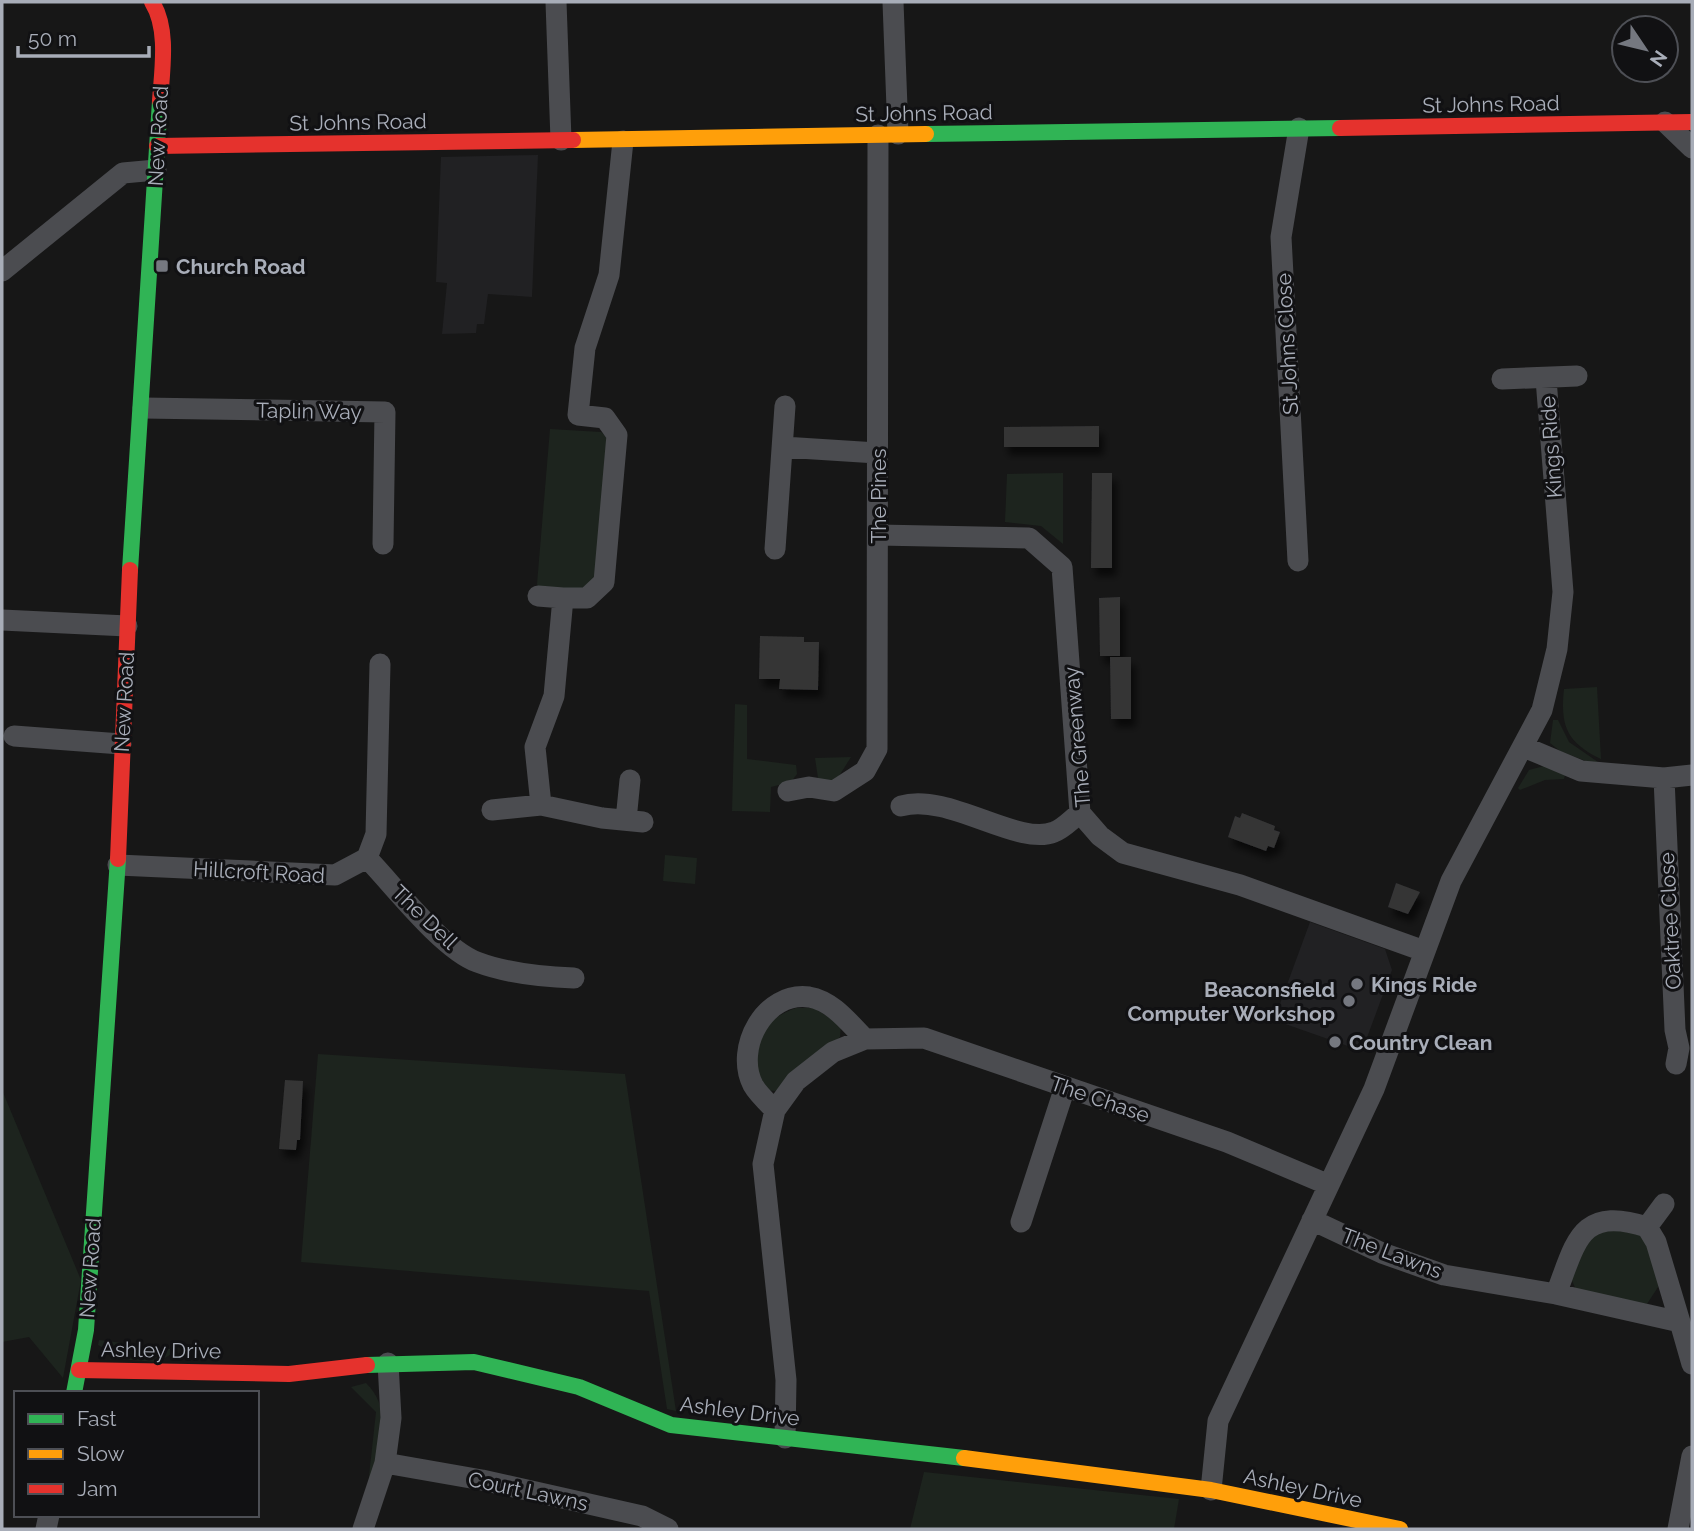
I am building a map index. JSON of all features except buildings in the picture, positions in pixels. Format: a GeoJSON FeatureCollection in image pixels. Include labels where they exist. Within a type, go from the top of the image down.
{"type":"FeatureCollection","features":[{"type":"Feature","properties":{"kind":"street"},"geometry":{"type":"LineString","coordinates":[[556,2],[561,140]]}},
{"type":"Feature","properties":{"kind":"street","name":"The Pines"},"geometry":{"type":"LineString","coordinates":[[788,792],[809,788],[834,791],[865,771],[877,749],[877,453],[894,2]]}},
{"type":"Feature","properties":{"kind":"street","name":"New Road"},"geometry":{"type":"LineString","coordinates":[[74,1391],[86,1330],[118,865],[127,626],[143,408],[163,47],[158,5]]}},
{"type":"Feature","properties":{"kind":"street"},"geometry":{"type":"LineString","coordinates":[[1665,122],[1692,148]]}},
{"type":"Feature","properties":{"kind":"street","name":"St Johns Road"},"geometry":{"type":"LineString","coordinates":[[157,146],[623,141],[888,134],[1692,122]]}},
{"type":"Feature","properties":{"kind":"street","name":"St Johns Close"},"geometry":{"type":"LineString","coordinates":[[1298,561],[1281,237],[1299,128]]}},
{"type":"Feature","properties":{"kind":"street"},"geometry":{"type":"LineString","coordinates":[[538,596],[587,598],[604,582],[617,435],[606,418],[578,415],[585,348],[609,275],[623,141]]}},
{"type":"Feature","properties":{"kind":"street"},"geometry":{"type":"LineString","coordinates":[[2,271],[123,173],[156,170]]}},
{"type":"Feature","properties":{"kind":"street","name":"Kings Ride"},"geometry":{"type":"LineString","coordinates":[[1503,379],[1577,376]]}},
{"type":"Feature","properties":{"kind":"street","name":"Kings Ride"},"geometry":{"type":"LineString","coordinates":[[1211,1490],[1218,1421],[1374,1089],[1451,881],[1542,710],[1557,649],[1563,592],[1546,379]]}},
{"type":"Feature","properties":{"kind":"street"},"geometry":{"type":"LineString","coordinates":[[775,550],[785,406]]}},
{"type":"Feature","properties":{"kind":"street","name":"Taplin Way"},"geometry":{"type":"LineString","coordinates":[[143,408],[385,412],[383,544]]}},
{"type":"Feature","properties":{"kind":"street"},"geometry":{"type":"LineString","coordinates":[[783,447],[877,453]]}},
{"type":"Feature","properties":{"kind":"street","name":"The Greenway"},"geometry":{"type":"LineString","coordinates":[[878,535],[1029,538],[1062,567],[1080,813],[1100,836],[1123,853],[1240,885],[1424,951]]}},
{"type":"Feature","properties":{"kind":"street"},"geometry":{"type":"LineString","coordinates":[[541,805],[535,747],[554,696],[563,598]]}},
{"type":"Feature","properties":{"kind":"street"},"geometry":{"type":"LineString","coordinates":[[2,620],[127,626]]}},
{"type":"Feature","properties":{"kind":"street"},"geometry":{"type":"LineString","coordinates":[[367,858],[376,834],[380,664]]}},
{"type":"Feature","properties":{"kind":"street"},"geometry":{"type":"LineString","coordinates":[[14,736],[121,744]]}},
{"type":"Feature","properties":{"kind":"street"},"geometry":{"type":"LineString","coordinates":[[1524,747],[1581,771],[1664,778],[1692,775]]}},
{"type":"Feature","properties":{"kind":"street","name":"Oaktree Close"},"geometry":{"type":"LineString","coordinates":[[1664,778],[1675,1030],[1679,1048],[1676,1064]]}},
{"type":"Feature","properties":{"kind":"street"},"geometry":{"type":"LineString","coordinates":[[492,810],[541,805],[635,821],[630,780]]}},
{"type":"Feature","properties":{"kind":"street"},"geometry":{"type":"LineString","coordinates":[[901,806],[914,802],[965,812],[1032,835],[1054,833],[1080,813]]}},
{"type":"Feature","properties":{"kind":"street","name":"Hillcroft Road"},"geometry":{"type":"LineString","coordinates":[[118,865],[334,875],[367,858]]}},
{"type":"Feature","properties":{"kind":"street","name":"The Dell"},"geometry":{"type":"LineString","coordinates":[[367,858],[447,943],[476,962],[549,977],[574,978]]}},
{"type":"Feature","properties":{"kind":"street"},"geometry":{"type":"LineString","coordinates":[[775,1110],[753,1085],[746,1057],[753,1030],[777,1003],[808,997],[833,1007],[865,1039]]}},
{"type":"Feature","properties":{"kind":"street","name":"The Chase"},"geometry":{"type":"LineString","coordinates":[[785,1438],[786,1380],[763,1164],[775,1110],[796,1081],[833,1052],[865,1039],[924,1038],[1227,1142],[1329,1185]]}},
{"type":"Feature","properties":{"kind":"street"},"geometry":{"type":"LineString","coordinates":[[1021,1222],[1065,1087]]}},
{"type":"Feature","properties":{"kind":"street"},"geometry":{"type":"LineString","coordinates":[[1647,1227],[1664,1204]]}},
{"type":"Feature","properties":{"kind":"street","name":"The Lawns"},"geometry":{"type":"LineString","coordinates":[[1312,1220],[1382,1253],[1444,1275],[1556,1294],[1680,1322]]}},
{"type":"Feature","properties":{"kind":"street"},"geometry":{"type":"LineString","coordinates":[[1556,1294],[1579,1236],[1590,1225],[1629,1222],[1647,1227],[1656,1242],[1692,1364]]}},
{"type":"Feature","properties":{"kind":"street","name":"Ashley Drive"},"geometry":{"type":"LineString","coordinates":[[79,1370],[289,1374],[388,1363],[474,1362],[579,1387],[671,1425],[1089,1472],[1211,1490],[1389,1528]]}},
{"type":"Feature","properties":{"kind":"street"},"geometry":{"type":"LineString","coordinates":[[363,1529],[385,1463],[391,1418],[388,1363]]}},
{"type":"Feature","properties":{"kind":"street"},"geometry":{"type":"LineString","coordinates":[[1678,1529],[1692,1456]]}},
{"type":"Feature","properties":{"kind":"street","name":"Court Lawns"},"geometry":{"type":"LineString","coordinates":[[385,1463],[482,1480],[629,1513],[668,1529]]}},
{"type":"Feature","properties":{"kind":"shaded area"},"geometry":{"type":"Polygon","coordinates":[[[538,155],[532,297],[488,294],[484,324],[477,324],[476,333],[442,334],[447,283],[436,282],[441,157],[538,155]]]}},
{"type":"Feature","properties":{"kind":"shaded area"},"geometry":{"type":"Polygon","coordinates":[[[550,429],[601,432],[607,437],[595,578],[589,589],[541,590],[537,584],[550,429]]]}},
{"type":"Feature","properties":{"kind":"shaded area"},"geometry":{"type":"Polygon","coordinates":[[[1063,473],[1063,544],[1041,526],[1005,522],[1007,474],[1063,473]]]}},
{"type":"Feature","properties":{"kind":"shaded area"},"geometry":{"type":"Polygon","coordinates":[[[1597,687],[1601,759],[1573,740],[1563,713],[1564,689],[1597,687]]]}},
{"type":"Feature","properties":{"kind":"shaded area"},"geometry":{"type":"Polygon","coordinates":[[[735,704],[747,705],[747,759],[796,765],[797,774],[791,782],[771,787],[770,812],[732,811],[735,704]]]}},
{"type":"Feature","properties":{"kind":"shaded area"},"geometry":{"type":"Polygon","coordinates":[[[1553,720],[1558,720],[1569,742],[1598,762],[1596,765],[1560,751],[1550,743],[1553,720]]]}},
{"type":"Feature","properties":{"kind":"shaded area"},"geometry":{"type":"Polygon","coordinates":[[[851,757],[834,784],[818,778],[815,758],[851,757]]]}},
{"type":"Feature","properties":{"kind":"shaded area"},"geometry":{"type":"Polygon","coordinates":[[[1552,764],[1565,775],[1564,779],[1545,780],[1520,790],[1518,788],[1529,770],[1552,764]]]}},
{"type":"Feature","properties":{"kind":"shaded area"},"geometry":{"type":"Polygon","coordinates":[[[665,855],[697,858],[695,884],[663,881],[665,855]]]}},
{"type":"Feature","properties":{"kind":"shaded area"},"geometry":{"type":"Polygon","coordinates":[[[1310,922],[1385,949],[1392,970],[1362,1051],[1274,1020],[1310,922]]]}},
{"type":"Feature","properties":{"kind":"shaded area"},"geometry":{"type":"Polygon","coordinates":[[[796,1008],[814,1008],[841,1025],[840,1037],[784,1087],[775,1091],[765,1090],[754,1060],[754,1043],[768,1024],[796,1008]]]}},
{"type":"Feature","properties":{"kind":"shaded area"},"geometry":{"type":"Polygon","coordinates":[[[318,1054],[625,1074],[676,1411],[667,1409],[649,1291],[301,1262],[318,1054]]]}},
{"type":"Feature","properties":{"kind":"shaded area"},"geometry":{"type":"Polygon","coordinates":[[[2,1090],[81,1280],[63,1378],[29,1337],[2,1342],[2,1090]]]}},
{"type":"Feature","properties":{"kind":"shaded area"},"geometry":{"type":"Polygon","coordinates":[[[1600,1229],[1629,1231],[1645,1239],[1653,1256],[1660,1284],[1647,1304],[1577,1292],[1570,1276],[1586,1238],[1600,1229]]]}},
{"type":"Feature","properties":{"kind":"shaded area"},"geometry":{"type":"Polygon","coordinates":[[[99,1340],[178,1350],[158,1362],[116,1359],[113,1353],[98,1345],[99,1340]]]}},
{"type":"Feature","properties":{"kind":"shaded area"},"geometry":{"type":"Polygon","coordinates":[[[366,1383],[375,1394],[382,1419],[380,1445],[368,1485],[376,1412],[351,1387],[366,1383]]]}},
{"type":"Feature","properties":{"kind":"shaded area"},"geometry":{"type":"Polygon","coordinates":[[[924,1472],[1179,1499],[1174,1529],[910,1529],[924,1472]]]}},
{"type":"Feature","properties":{"kind":"traffic: fast"},"geometry":{"type":"LineString","coordinates":[[130,570],[160,101]]}},
{"type":"Feature","properties":{"kind":"traffic: fast"},"geometry":{"type":"LineString","coordinates":[[926,134],[1340,128]]}},
{"type":"Feature","properties":{"kind":"traffic: fast"},"geometry":{"type":"LineString","coordinates":[[74,1391],[86,1330],[118,859]]}},
{"type":"Feature","properties":{"kind":"traffic: fast"},"geometry":{"type":"LineString","coordinates":[[367,1365],[474,1362],[579,1387],[671,1425],[964,1458]]}},
{"type":"Feature","properties":{"kind":"traffic: slow"},"geometry":{"type":"LineString","coordinates":[[573,140],[926,134]]}},
{"type":"Feature","properties":{"kind":"traffic: slow"},"geometry":{"type":"LineString","coordinates":[[964,1458],[1211,1490],[1400,1529]]}},
{"type":"Feature","properties":{"kind":"traffic: jam"},"geometry":{"type":"LineString","coordinates":[[152,2],[163,37],[160,101]]}},
{"type":"Feature","properties":{"kind":"traffic: jam"},"geometry":{"type":"LineString","coordinates":[[1340,128],[1692,122]]}},
{"type":"Feature","properties":{"kind":"traffic: jam"},"geometry":{"type":"LineString","coordinates":[[157,146],[573,140]]}},
{"type":"Feature","properties":{"kind":"traffic: jam"},"geometry":{"type":"LineString","coordinates":[[118,859],[130,570]]}},
{"type":"Feature","properties":{"kind":"traffic: jam"},"geometry":{"type":"LineString","coordinates":[[79,1370],[289,1374],[367,1365]]}},
{"type":"Feature","properties":{"kind":"place","name":"Church Road"},"geometry":{"type":"Point","coordinates":[162,266]}},
{"type":"Feature","properties":{"kind":"place","name":"Kings Ride"},"geometry":{"type":"Point","coordinates":[1357,984]}},
{"type":"Feature","properties":{"kind":"place","name":"Beaconsfield Computer Workshop"},"geometry":{"type":"Point","coordinates":[1349,1001]}},
{"type":"Feature","properties":{"kind":"place","name":"Country Clean"},"geometry":{"type":"Point","coordinates":[1335,1042]}}]}
